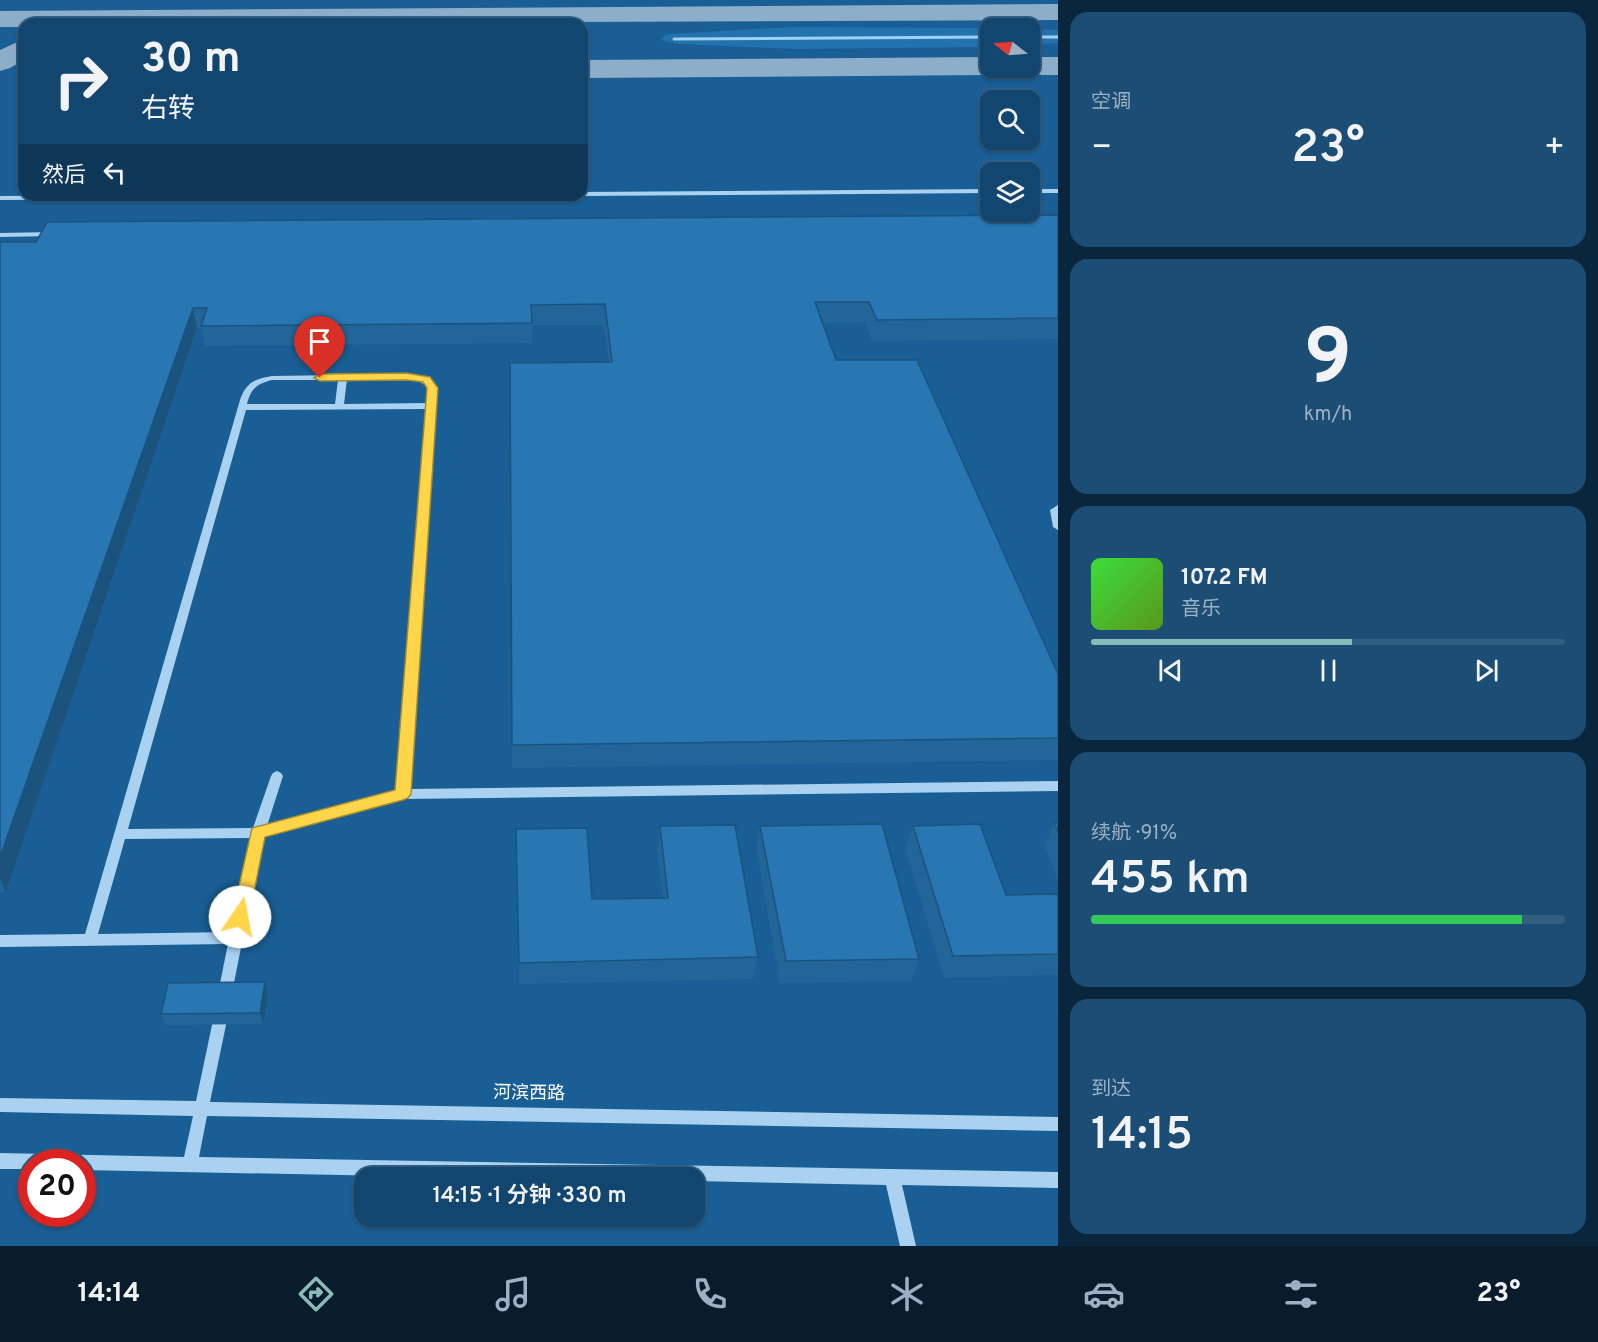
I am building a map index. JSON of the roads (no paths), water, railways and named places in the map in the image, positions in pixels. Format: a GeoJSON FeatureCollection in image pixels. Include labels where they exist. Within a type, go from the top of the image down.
{"type":"FeatureCollection","features":[{"type":"Feature","properties":{"kind":"street"},"geometry":{"type":"LineString","coordinates":[[588,194],[980,191]]}},
{"type":"Feature","properties":{"kind":"street"},"geometry":{"type":"LineString","coordinates":[[1040,191],[1058,191]]}},
{"type":"Feature","properties":{"kind":"street"},"geometry":{"type":"LineString","coordinates":[[0,198],[18,198]]}},
{"type":"Feature","properties":{"kind":"street"},"geometry":{"type":"LineString","coordinates":[[0,235],[59,234]]}},
{"type":"Feature","properties":{"kind":"street"},"geometry":{"type":"LineString","coordinates":[[90,940],[247,388],[251,383],[272,378],[406,376],[426,380],[433,388],[403,794]]}},
{"type":"Feature","properties":{"kind":"street"},"geometry":{"type":"LineString","coordinates":[[339,406],[343,377]]}},
{"type":"Feature","properties":{"kind":"street"},"geometry":{"type":"LineString","coordinates":[[242,407],[432,406]]}},
{"type":"Feature","properties":{"kind":"street"},"geometry":{"type":"LineString","coordinates":[[1058,508],[1055,510],[1055,516],[1058,527]]}},
{"type":"Feature","properties":{"kind":"street"},"geometry":{"type":"LineString","coordinates":[[225,993],[258,833],[278,776]]}},
{"type":"Feature","properties":{"kind":"street"},"geometry":{"type":"LineString","coordinates":[[120,834],[258,833],[403,794],[1058,786]]}},
{"type":"Feature","properties":{"kind":"street"},"geometry":{"type":"LineString","coordinates":[[0,941],[236,938]]}},
{"type":"Feature","properties":{"kind":"street"},"geometry":{"type":"LineString","coordinates":[[190,1164],[219,1024]]}},
{"type":"Feature","properties":{"kind":"street","name":"河滨西路"},"geometry":{"type":"LineString","coordinates":[[0,1105],[1058,1124]]}},
{"type":"Feature","properties":{"kind":"street"},"geometry":{"type":"LineString","coordinates":[[0,1161],[1058,1180]]}},
{"type":"Feature","properties":{"kind":"street"},"geometry":{"type":"LineString","coordinates":[[892,1177],[908,1246]]}},
{"type":"Feature","properties":{"kind":"waterway"},"geometry":{"type":"LineString","coordinates":[[674,39],[980,37]]}},
{"type":"Feature","properties":{"kind":"waterway"},"geometry":{"type":"LineString","coordinates":[[1040,37],[1058,37]]}}]}
